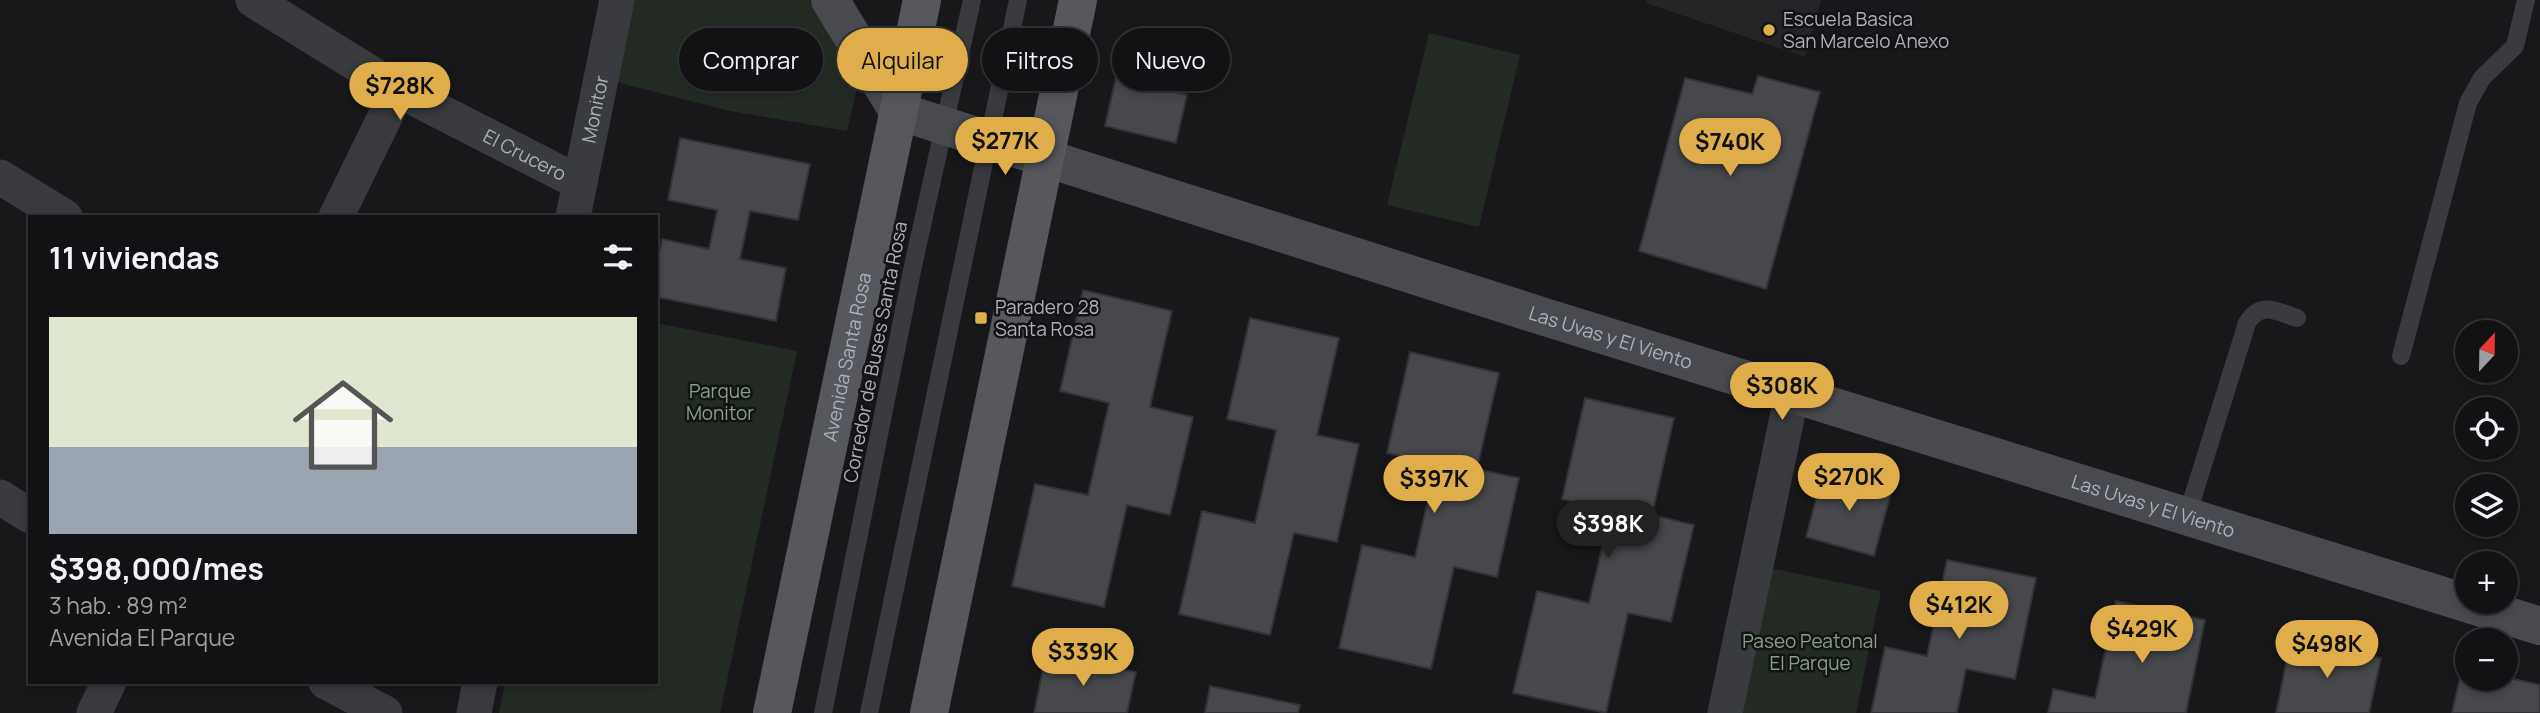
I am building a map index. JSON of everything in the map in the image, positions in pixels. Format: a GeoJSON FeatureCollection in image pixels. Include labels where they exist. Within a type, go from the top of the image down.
{"type":"FeatureCollection","features":[{"type":"Feature","properties":{"kind":"main road","name":"Avenida Santa Rosa"},"geometry":{"type":"LineString","coordinates":[[772,713],[922,0]]}},
{"type":"Feature","properties":{"kind":"main road"},"geometry":{"type":"LineString","coordinates":[[929,713],[1078,0]]}},
{"type":"Feature","properties":{"kind":"street","name":"El Crucero"},"geometry":{"type":"LineString","coordinates":[[253,0],[398,90],[580,183]]}},
{"type":"Feature","properties":{"kind":"street","name":"Monitor"},"geometry":{"type":"LineString","coordinates":[[573,215],[617,0]]}},
{"type":"Feature","properties":{"kind":"street"},"geometry":{"type":"LineString","coordinates":[[830,0],[898,111]]}},
{"type":"Feature","properties":{"kind":"street"},"geometry":{"type":"LineString","coordinates":[[337,215],[398,90]]}},
{"type":"Feature","properties":{"kind":"street","name":"Las Uvas y El Viento"},"geometry":{"type":"LineString","coordinates":[[898,111],[1792,394],[2540,626]]}},
{"type":"Feature","properties":{"kind":"street"},"geometry":{"type":"LineString","coordinates":[[0,177],[62,215]]}},
{"type":"Feature","properties":{"kind":"street"},"geometry":{"type":"LineString","coordinates":[[1725,713],[1792,394]]}},
{"type":"Feature","properties":{"kind":"street"},"geometry":{"type":"LineString","coordinates":[[0,497],[28,515]]}},
{"type":"Feature","properties":{"kind":"street"},"geometry":{"type":"LineString","coordinates":[[94,713],[108,684]]}},
{"type":"Feature","properties":{"kind":"street"},"geometry":{"type":"LineString","coordinates":[[330,684],[385,713]]}},
{"type":"Feature","properties":{"kind":"street"},"geometry":{"type":"LineString","coordinates":[[474,713],[480,684]]}},
{"type":"Feature","properties":{"kind":"lane","name":"Corredor de Buses Santa Rosa"},"geometry":{"type":"LineString","coordinates":[[823,713],[943,126],[972,0]]}},
{"type":"Feature","properties":{"kind":"lane"},"geometry":{"type":"LineString","coordinates":[[869,713],[1018,0]]}},
{"type":"Feature","properties":{"kind":"lane"},"geometry":{"type":"LineString","coordinates":[[2401,356],[2468,103],[2482,78],[2515,46],[2526,0]]}},
{"type":"Feature","properties":{"kind":"lane"},"geometry":{"type":"LineString","coordinates":[[2187,516],[2247,323],[2255,311],[2264,308],[2297,318]]}},
{"type":"Feature","properties":{"kind":"shaded area","name":"Escuela Basica San Marcelo Anexo"},"geometry":{"type":"Polygon","coordinates":[[[1647,0],[1821,0],[1805,57],[1646,3],[1647,0]]]}},
{"type":"Feature","properties":{"kind":"green space"},"geometry":{"type":"Polygon","coordinates":[[[631,0],[809,0],[837,44],[837,91],[856,91],[847,131],[730,111],[612,81],[631,0]]]}},
{"type":"Feature","properties":{"kind":"green space"},"geometry":{"type":"Polygon","coordinates":[[[1429,33],[1520,55],[1479,227],[1387,205],[1429,33]]]}},
{"type":"Feature","properties":{"kind":"green space","name":"Parque Monitor"},"geometry":{"type":"Polygon","coordinates":[[[658,323],[797,351],[720,713],[499,713],[505,684],[658,684],[658,323]]]}},
{"type":"Feature","properties":{"kind":"green space","name":"Paseo Peatonal El Parque"},"geometry":{"type":"Polygon","coordinates":[[[1769,568],[1881,591],[1856,713],[1739,713],[1769,568]]]}},
{"type":"Feature","properties":{"kind":"building"},"geometry":{"type":"Polygon","coordinates":[[[1758,76],[1820,92],[1766,289],[1639,251],[1685,78],[1752,94],[1758,76]]]}},
{"type":"Feature","properties":{"kind":"building"},"geometry":{"type":"Polygon","coordinates":[[[1113,91],[1171,91],[1187,95],[1176,143],[1105,126],[1113,91]]]}},
{"type":"Feature","properties":{"kind":"building"},"geometry":{"type":"Polygon","coordinates":[[[680,138],[810,164],[798,220],[750,211],[740,259],[786,268],[776,321],[658,297],[658,258],[662,239],[709,249],[717,210],[668,200],[680,138]]]}},
{"type":"Feature","properties":{"kind":"building"},"geometry":{"type":"Polygon","coordinates":[[[1083,290],[1172,311],[1150,407],[1193,417],[1170,515],[1127,505],[1104,607],[1012,586],[1035,484],[1088,495],[1109,403],[1060,391],[1083,290]]]}},
{"type":"Feature","properties":{"kind":"building"},"geometry":{"type":"Polygon","coordinates":[[[1250,318],[1339,338],[1317,435],[1359,444],[1337,542],[1294,533],[1270,635],[1179,614],[1202,511],[1255,523],[1276,430],[1227,419],[1250,318]]]}},
{"type":"Feature","properties":{"kind":"building"},"geometry":{"type":"Polygon","coordinates":[[[1410,352],[1499,373],[1477,469],[1519,478],[1497,577],[1454,567],[1431,669],[1339,648],[1362,545],[1415,557],[1436,464],[1387,453],[1410,352]]]}},
{"type":"Feature","properties":{"kind":"building"},"geometry":{"type":"Polygon","coordinates":[[[1585,398],[1674,418],[1652,515],[1694,525],[1671,622],[1628,613],[1606,713],[1513,693],[1537,591],[1589,603],[1611,510],[1562,499],[1585,398]]]}},
{"type":"Feature","properties":{"kind":"building"},"geometry":{"type":"Polygon","coordinates":[[[1824,469],[1892,489],[1874,556],[1806,537],[1824,469]]]}},
{"type":"Feature","properties":{"kind":"building"},"geometry":{"type":"Polygon","coordinates":[[[1947,560],[2036,578],[2015,679],[1966,669],[1957,713],[1871,713],[1885,647],[1927,656],[1947,560]]]}},
{"type":"Feature","properties":{"kind":"building"},"geometry":{"type":"Polygon","coordinates":[[[2116,601],[2205,620],[2186,713],[2048,713],[2053,689],[2095,698],[2116,601]]]}},
{"type":"Feature","properties":{"kind":"building"},"geometry":{"type":"Polygon","coordinates":[[[2291,639],[2381,658],[2369,713],[2276,713],[2291,639]]]}},
{"type":"Feature","properties":{"kind":"building"},"geometry":{"type":"Polygon","coordinates":[[[1046,654],[1136,672],[1127,713],[1034,713],[1046,654]]]}},
{"type":"Feature","properties":{"kind":"building"},"geometry":{"type":"Polygon","coordinates":[[[2518,680],[2540,685],[2540,713],[2452,713],[2457,691],[2518,691],[2518,680]]]}},
{"type":"Feature","properties":{"kind":"building"},"geometry":{"type":"Polygon","coordinates":[[[1210,686],[1300,705],[1298,713],[1205,713],[1210,686]]]}},
{"type":"Feature","properties":{"kind":"place","name":"Escuela Basica San Marcelo Anexo"},"geometry":{"type":"Point","coordinates":[1769,30]}},
{"type":"Feature","properties":{"kind":"place","name":"Paradero 28 Santa Rosa"},"geometry":{"type":"Point","coordinates":[981,318]}}]}
